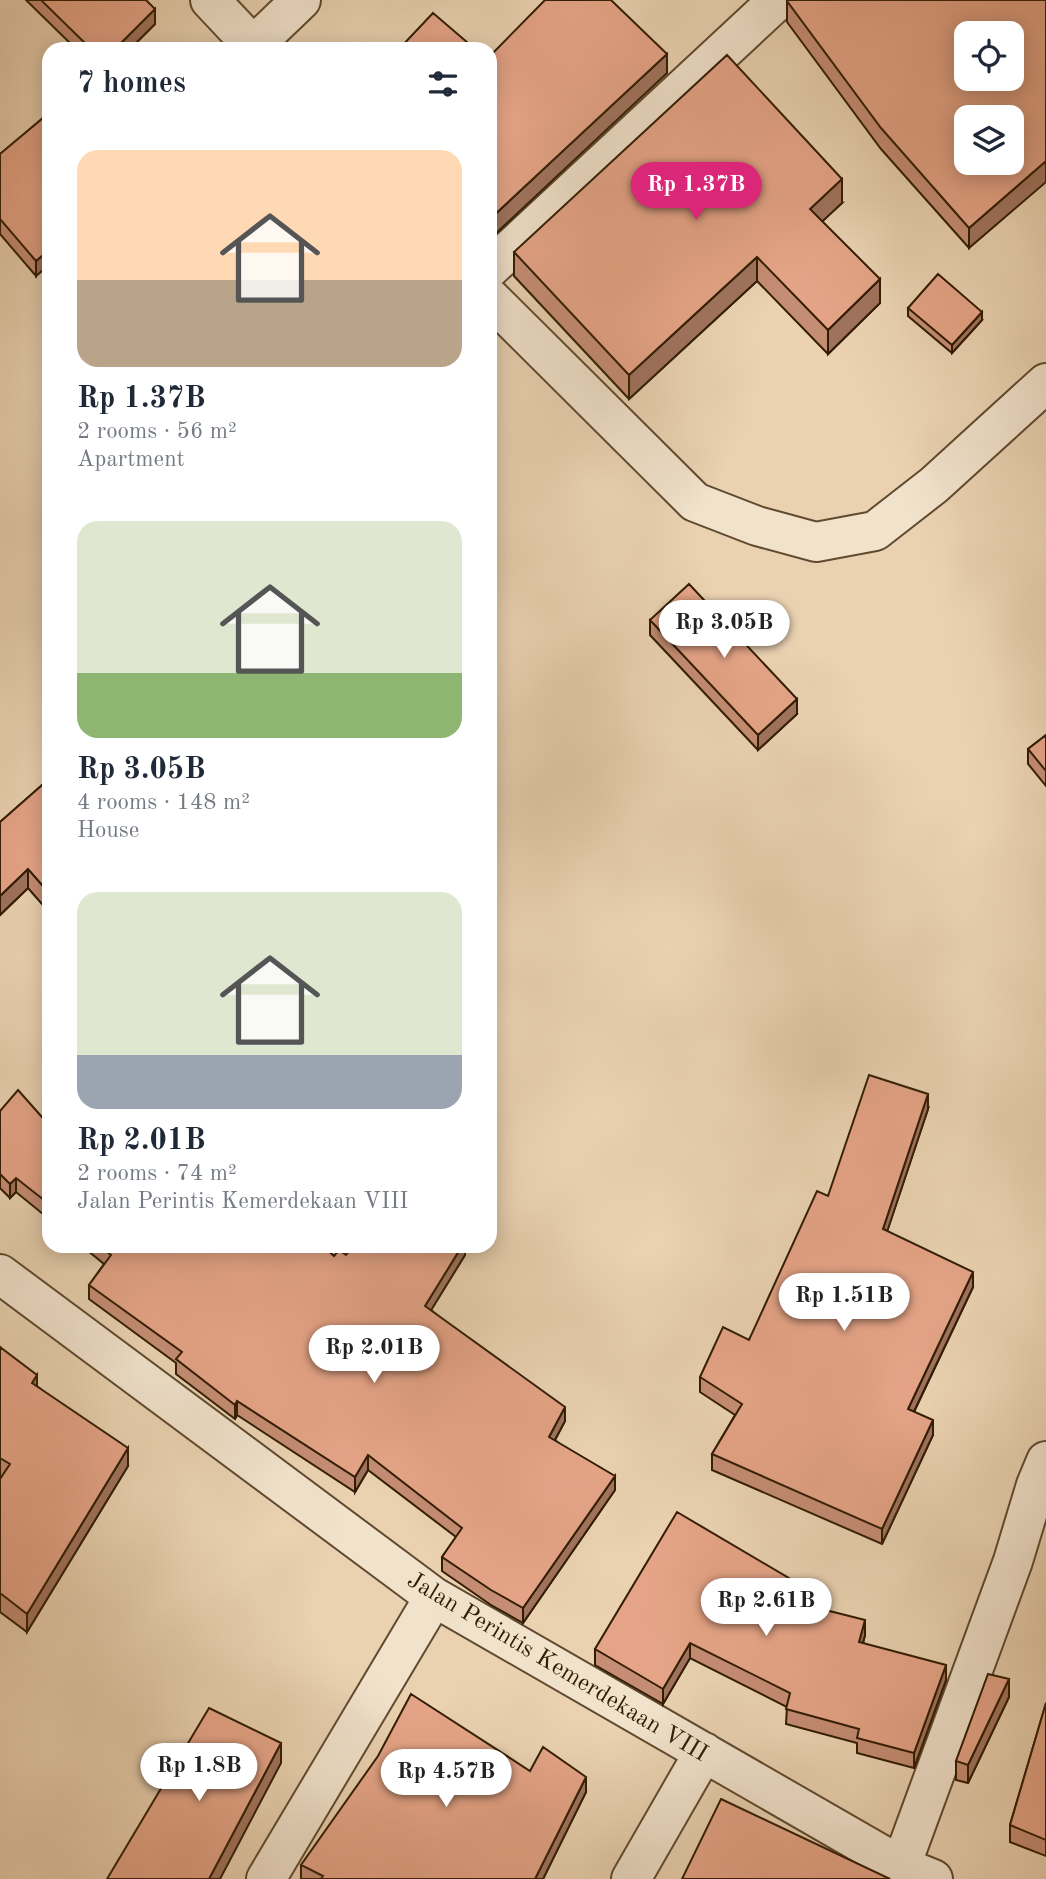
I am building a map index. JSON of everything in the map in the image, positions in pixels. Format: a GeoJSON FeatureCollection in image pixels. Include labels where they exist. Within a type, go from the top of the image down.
{"type":"FeatureCollection","features":[{"type":"Feature","properties":{"kind":"street"},"geometry":{"type":"LineString","coordinates":[[210,0],[249,42]]}},
{"type":"Feature","properties":{"kind":"street"},"geometry":{"type":"LineString","coordinates":[[261,42],[301,0]]}},
{"type":"Feature","properties":{"kind":"street"},"geometry":{"type":"LineString","coordinates":[[497,261],[778,0]]}},
{"type":"Feature","properties":{"kind":"street"},"geometry":{"type":"LineString","coordinates":[[497,305],[695,502],[757,526],[816,542],[876,531],[934,485],[1046,383]]}},
{"type":"Feature","properties":{"kind":"street","name":"Jalan Perintis Kemerdekaan VIII"},"geometry":{"type":"LineString","coordinates":[[0,1274],[434,1597],[917,1873]]}},
{"type":"Feature","properties":{"kind":"street"},"geometry":{"type":"LineString","coordinates":[[917,1873],[1036,1485],[1046,1461]]}},
{"type":"Feature","properties":{"kind":"street"},"geometry":{"type":"LineString","coordinates":[[266,1879],[434,1597]]}},
{"type":"Feature","properties":{"kind":"street"},"geometry":{"type":"LineString","coordinates":[[631,1879],[704,1752]]}},
{"type":"Feature","properties":{"kind":"building"},"geometry":{"type":"Polygon","coordinates":[[[41,0],[146,0],[155,9],[122,42],[84,42],[41,0]]]}},
{"type":"Feature","properties":{"kind":"building"},"geometry":{"type":"Polygon","coordinates":[[[545,0],[611,0],[667,54],[497,212],[497,49],[545,0]]]}},
{"type":"Feature","properties":{"kind":"building"},"geometry":{"type":"Polygon","coordinates":[[[788,0],[1046,0],[1046,161],[969,228],[881,128],[788,0]]]}},
{"type":"Feature","properties":{"kind":"building"},"geometry":{"type":"Polygon","coordinates":[[[433,13],[467,42],[406,42],[433,13]]]}},
{"type":"Feature","properties":{"kind":"building"},"geometry":{"type":"Polygon","coordinates":[[[727,55],[842,179],[810,209],[880,279],[828,330],[757,257],[629,375],[514,252],[727,55]]]}},
{"type":"Feature","properties":{"kind":"building"},"geometry":{"type":"Polygon","coordinates":[[[42,119],[42,256],[36,261],[0,219],[0,154],[42,119]]]}},
{"type":"Feature","properties":{"kind":"building"},"geometry":{"type":"Polygon","coordinates":[[[938,274],[982,312],[952,345],[908,308],[938,274]]]}},
{"type":"Feature","properties":{"kind":"building"},"geometry":{"type":"Polygon","coordinates":[[[689,584],[797,699],[758,735],[650,620],[689,584]]]}},
{"type":"Feature","properties":{"kind":"building"},"geometry":{"type":"Polygon","coordinates":[[[1046,735],[1046,771],[1028,749],[1046,735]]]}},
{"type":"Feature","properties":{"kind":"building"},"geometry":{"type":"Polygon","coordinates":[[[42,785],[42,885],[28,869],[0,896],[0,822],[42,785]]]}},
{"type":"Feature","properties":{"kind":"building"},"geometry":{"type":"Polygon","coordinates":[[[869,1075],[928,1094],[883,1229],[973,1272],[908,1409],[933,1420],[882,1529],[712,1454],[742,1404],[700,1377],[723,1327],[749,1340],[817,1191],[828,1196],[869,1075]]]}},
{"type":"Feature","properties":{"kind":"building"},"geometry":{"type":"Polygon","coordinates":[[[18,1090],[42,1117],[42,1198],[16,1178],[10,1184],[0,1174],[0,1111],[18,1090]]]}},
{"type":"Feature","properties":{"kind":"building"},"geometry":{"type":"Polygon","coordinates":[[[109,1253],[331,1253],[334,1256],[336,1253],[458,1253],[425,1306],[565,1407],[549,1437],[615,1476],[523,1608],[442,1557],[462,1528],[368,1455],[355,1477],[237,1401],[235,1405],[176,1359],[182,1352],[89,1285],[111,1255],[109,1253]]]}},
{"type":"Feature","properties":{"kind":"building"},"geometry":{"type":"Polygon","coordinates":[[[0,1347],[37,1375],[32,1383],[128,1448],[27,1614],[0,1593],[0,1479],[10,1464],[0,1458],[0,1347]]]}},
{"type":"Feature","properties":{"kind":"building"},"geometry":{"type":"Polygon","coordinates":[[[677,1512],[804,1587],[798,1603],[865,1620],[859,1642],[946,1665],[914,1753],[857,1738],[859,1729],[786,1709],[790,1693],[690,1643],[663,1689],[595,1649],[677,1512]]]}},
{"type":"Feature","properties":{"kind":"building"},"geometry":{"type":"Polygon","coordinates":[[[988,1674],[1009,1679],[968,1765],[956,1761],[988,1674]]]}},
{"type":"Feature","properties":{"kind":"building"},"geometry":{"type":"Polygon","coordinates":[[[411,1694],[530,1771],[543,1747],[586,1777],[535,1879],[321,1879],[323,1876],[301,1865],[378,1756],[411,1694]]]}},
{"type":"Feature","properties":{"kind":"building"},"geometry":{"type":"Polygon","coordinates":[[[1046,1703],[1046,1840],[1010,1825],[1046,1703]]]}},
{"type":"Feature","properties":{"kind":"building"},"geometry":{"type":"Polygon","coordinates":[[[209,1708],[281,1743],[209,1879],[107,1879],[209,1708]]]}},
{"type":"Feature","properties":{"kind":"building"},"geometry":{"type":"Polygon","coordinates":[[[721,1799],[890,1879],[682,1879],[721,1799]]]}}]}
